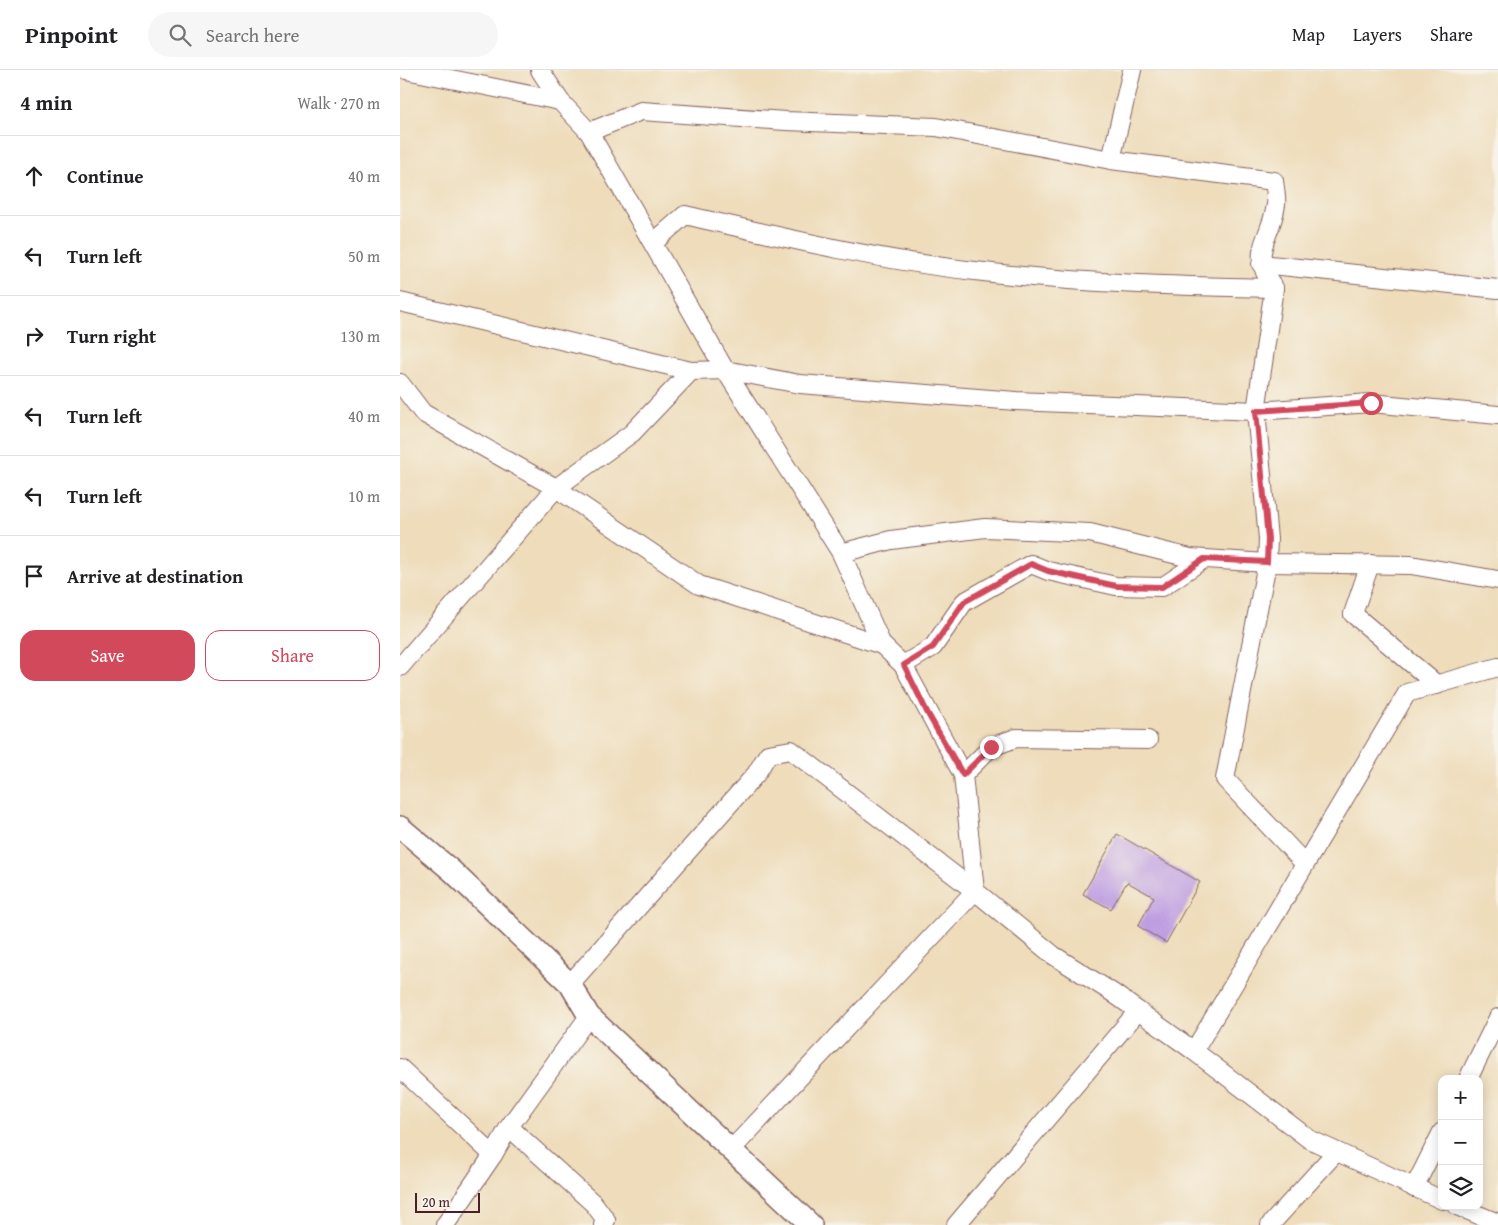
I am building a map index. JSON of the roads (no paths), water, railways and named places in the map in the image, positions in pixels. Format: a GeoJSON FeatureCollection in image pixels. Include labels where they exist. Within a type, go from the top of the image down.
{"type":"FeatureCollection","features":[{"type":"Feature","properties":{"kind":"street"},"geometry":{"type":"LineString","coordinates":[[406,70],[560,101]]}},
{"type":"Feature","properties":{"kind":"street"},"geometry":{"type":"LineString","coordinates":[[540,70],[560,101],[589,132],[725,370],[841,553],[882,645],[904,665],[928,714],[963,775],[975,891],[730,1151]]}},
{"type":"Feature","properties":{"kind":"street"},"geometry":{"type":"LineString","coordinates":[[1111,160],[1132,70]]}},
{"type":"Feature","properties":{"kind":"street"},"geometry":{"type":"LineString","coordinates":[[589,132],[641,111],[786,121],[936,127],[1111,160],[1274,181],[1277,204],[1263,248],[1261,264],[1263,272],[1274,288],[1256,411],[1268,539],[1267,562],[1225,779],[1306,864]]}},
{"type":"Feature","properties":{"kind":"street"},"geometry":{"type":"LineString","coordinates":[[653,243],[685,215],[826,247],[974,271],[1120,284],[1274,288]]}},
{"type":"Feature","properties":{"kind":"street"},"geometry":{"type":"LineString","coordinates":[[1261,264],[1498,289]]}},
{"type":"Feature","properties":{"kind":"street"},"geometry":{"type":"LineString","coordinates":[[400,303],[690,372],[725,370],[800,384],[1016,401],[1256,411],[1371,403],[1498,415]]}},
{"type":"Feature","properties":{"kind":"street"},"geometry":{"type":"LineString","coordinates":[[400,667],[556,488],[632,433],[690,372]]}},
{"type":"Feature","properties":{"kind":"street"},"geometry":{"type":"LineString","coordinates":[[400,383],[423,412],[556,488],[698,585],[882,645]]}},
{"type":"Feature","properties":{"kind":"street"},"geometry":{"type":"LineString","coordinates":[[841,553],[891,540],[985,528],[1090,533],[1190,558],[1267,562],[1411,565],[1498,580]]}},
{"type":"Feature","properties":{"kind":"street"},"geometry":{"type":"LineString","coordinates":[[904,665],[933,647],[964,602],[1031,564],[1048,571],[1116,586],[1162,587],[1204,559]]}},
{"type":"Feature","properties":{"kind":"street"},"geometry":{"type":"LineString","coordinates":[[1370,564],[1353,614],[1437,685]]}},
{"type":"Feature","properties":{"kind":"street"},"geometry":{"type":"LineString","coordinates":[[1194,1051],[1407,693],[1498,667]]}},
{"type":"Feature","properties":{"kind":"street"},"geometry":{"type":"LineString","coordinates":[[963,775],[991,747],[1016,738],[1148,740]]}},
{"type":"Feature","properties":{"kind":"street"},"geometry":{"type":"LineString","coordinates":[[570,984],[756,774],[768,754],[791,750],[975,891],[1053,955],[1138,1011],[1194,1051],[1308,1139],[1438,1198]]}},
{"type":"Feature","properties":{"kind":"street"},"geometry":{"type":"LineString","coordinates":[[400,827],[452,871],[570,984],[589,1016],[730,1151],[811,1225]]}},
{"type":"Feature","properties":{"kind":"street"},"geometry":{"type":"LineString","coordinates":[[956,1225],[1138,1011]]}},
{"type":"Feature","properties":{"kind":"street"},"geometry":{"type":"LineString","coordinates":[[445,1225],[493,1155],[508,1128],[589,1016]]}},
{"type":"Feature","properties":{"kind":"street"},"geometry":{"type":"LineString","coordinates":[[1470,1075],[1498,1018]]}},
{"type":"Feature","properties":{"kind":"street"},"geometry":{"type":"LineString","coordinates":[[400,1068],[493,1155]]}},
{"type":"Feature","properties":{"kind":"street"},"geometry":{"type":"LineString","coordinates":[[508,1128],[594,1204],[606,1220],[603,1225]]}},
{"type":"Feature","properties":{"kind":"street"},"geometry":{"type":"LineString","coordinates":[[1414,1188],[1438,1140]]}},
{"type":"Feature","properties":{"kind":"street"},"geometry":{"type":"LineString","coordinates":[[1270,1225],[1336,1152]]}},
{"type":"Feature","properties":{"kind":"street"},"geometry":{"type":"LineString","coordinates":[[1467,1210],[1498,1223]]}}]}
